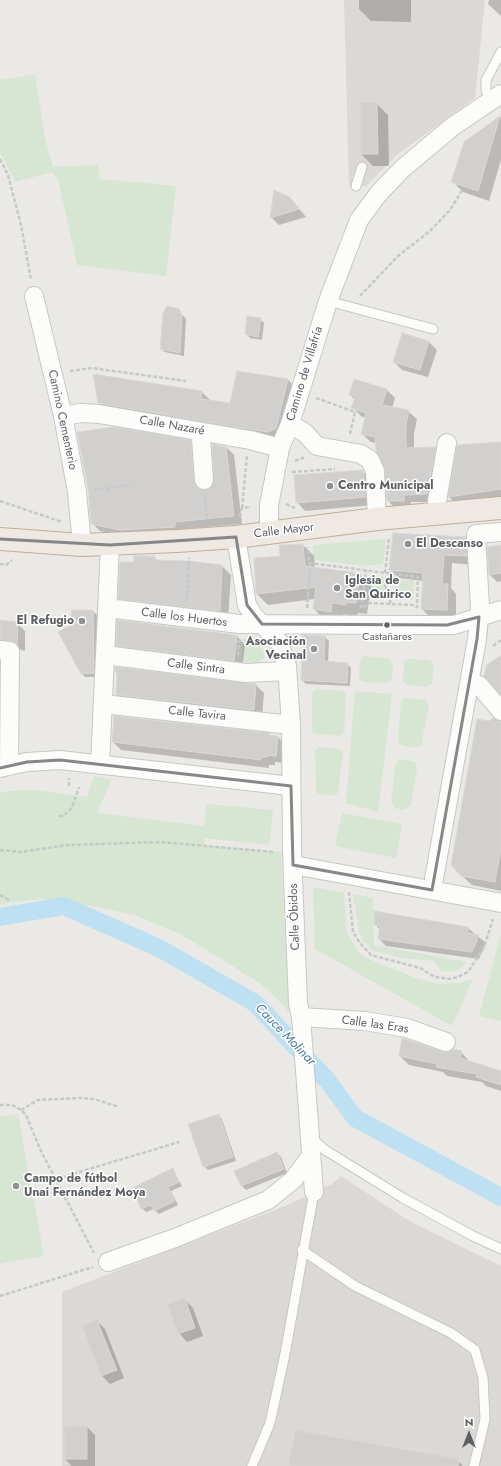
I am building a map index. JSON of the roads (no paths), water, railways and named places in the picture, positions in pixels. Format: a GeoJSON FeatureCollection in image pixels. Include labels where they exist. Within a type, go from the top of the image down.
{"type":"FeatureCollection","features":[{"type":"Feature","properties":{"kind":"highway","name":"Calle Mayor"},"geometry":{"type":"LineString","coordinates":[[0,539],[82,545],[110,545],[236,536],[377,519],[501,508]]}},
{"type":"Feature","properties":{"kind":"street","name":"Camino de Villafría"},"geometry":{"type":"LineString","coordinates":[[269,532],[269,505],[280,448],[290,424],[328,301],[359,220],[380,193],[402,169],[494,93]]}},
{"type":"Feature","properties":{"kind":"street","name":"Camino Cementerio"},"geometry":{"type":"LineString","coordinates":[[34,296],[63,416],[79,508],[82,545]]}},
{"type":"Feature","properties":{"kind":"street","name":"Calle Nazaré"},"geometry":{"type":"LineString","coordinates":[[63,416],[81,413],[99,414],[250,440],[280,448]]}},
{"type":"Feature","properties":{"kind":"street"},"geometry":{"type":"LineString","coordinates":[[290,424],[305,434],[317,446],[361,454],[370,460],[375,471],[377,519]]}},
{"type":"Feature","properties":{"kind":"street"},"geometry":{"type":"LineString","coordinates":[[201,438],[204,480]]}},
{"type":"Feature","properties":{"kind":"street"},"geometry":{"type":"LineString","coordinates":[[438,514],[437,501],[447,443]]}},
{"type":"Feature","properties":{"kind":"street"},"geometry":{"type":"LineString","coordinates":[[432,890],[477,639],[479,617],[476,534],[501,532]]}},
{"type":"Feature","properties":{"kind":"street","name":"Calle Óbidos"},"geometry":{"type":"LineString","coordinates":[[236,536],[247,605],[279,642],[287,671],[291,725],[291,786],[298,1003],[301,1017],[304,1075],[314,1192]]}},
{"type":"Feature","properties":{"kind":"street"},"geometry":{"type":"LineString","coordinates":[[100,765],[110,545]]}},
{"type":"Feature","properties":{"kind":"street","name":"Calle los Huertos"},"geometry":{"type":"LineString","coordinates":[[107,608],[186,619],[240,624],[447,626],[501,610]]}},
{"type":"Feature","properties":{"kind":"street"},"geometry":{"type":"LineString","coordinates":[[479,617],[501,625]]}},
{"type":"Feature","properties":{"kind":"street"},"geometry":{"type":"LineString","coordinates":[[0,650],[10,651],[4,766],[60,760],[291,786]]}},
{"type":"Feature","properties":{"kind":"street","name":"Calle Sintra"},"geometry":{"type":"LineString","coordinates":[[105,655],[238,672],[287,671]]}},
{"type":"Feature","properties":{"kind":"street"},"geometry":{"type":"LineString","coordinates":[[479,685],[501,711]]}},
{"type":"Feature","properties":{"kind":"street","name":"Calle Tavira"},"geometry":{"type":"LineString","coordinates":[[103,704],[291,725]]}},
{"type":"Feature","properties":{"kind":"street"},"geometry":{"type":"LineString","coordinates":[[293,859],[432,890],[497,910]]}},
{"type":"Feature","properties":{"kind":"street","name":"Calle las Eras"},"geometry":{"type":"LineString","coordinates":[[301,1017],[365,1021],[400,1027],[446,1042]]}},
{"type":"Feature","properties":{"kind":"street"},"geometry":{"type":"LineString","coordinates":[[104,1263],[175,1238],[268,1200],[293,1180],[311,1156]]}},
{"type":"Feature","properties":{"kind":"lane"},"geometry":{"type":"LineString","coordinates":[[494,93],[486,80],[501,52]]}},
{"type":"Feature","properties":{"kind":"lane"},"geometry":{"type":"LineString","coordinates":[[356,186],[362,168]]}},
{"type":"Feature","properties":{"kind":"lane"},"geometry":{"type":"LineString","coordinates":[[328,301],[433,329]]}},
{"type":"Feature","properties":{"kind":"lane"},"geometry":{"type":"LineString","coordinates":[[309,1136],[325,1150],[403,1198],[501,1249]]}},
{"type":"Feature","properties":{"kind":"lane"},"geometry":{"type":"LineString","coordinates":[[252,1466],[270,1423],[285,1354],[302,1250],[314,1192]]}},
{"type":"Feature","properties":{"kind":"lane"},"geometry":{"type":"LineString","coordinates":[[302,1250],[355,1286],[451,1333],[475,1350],[483,1378],[485,1419],[474,1466]]}},
{"type":"Feature","properties":{"kind":"waterway","name":"Cauce Molinar"},"geometry":{"type":"LineString","coordinates":[[0,917],[64,906],[159,948],[255,1003],[327,1080],[355,1118],[501,1197]]}},
{"type":"Feature","properties":{"kind":"place","name":"Centro Municipal"},"geometry":{"type":"Point","coordinates":[330,486]}},
{"type":"Feature","properties":{"kind":"place","name":"El Descanso"},"geometry":{"type":"Point","coordinates":[408,544]}},
{"type":"Feature","properties":{"kind":"place","name":"Iglesia de San Quirico"},"geometry":{"type":"Point","coordinates":[337,588]}},
{"type":"Feature","properties":{"kind":"place","name":"El Refugio"},"geometry":{"type":"Point","coordinates":[82,621]}},
{"type":"Feature","properties":{"kind":"place","name":"Castañares"},"geometry":{"type":"Point","coordinates":[387,625]}},
{"type":"Feature","properties":{"kind":"place","name":"Asociación Vecinal"},"geometry":{"type":"Point","coordinates":[314,649]}},
{"type":"Feature","properties":{"kind":"place","name":"Campo de fútbol Unai Fernández Moya"},"geometry":{"type":"Point","coordinates":[16,1186]}}]}
